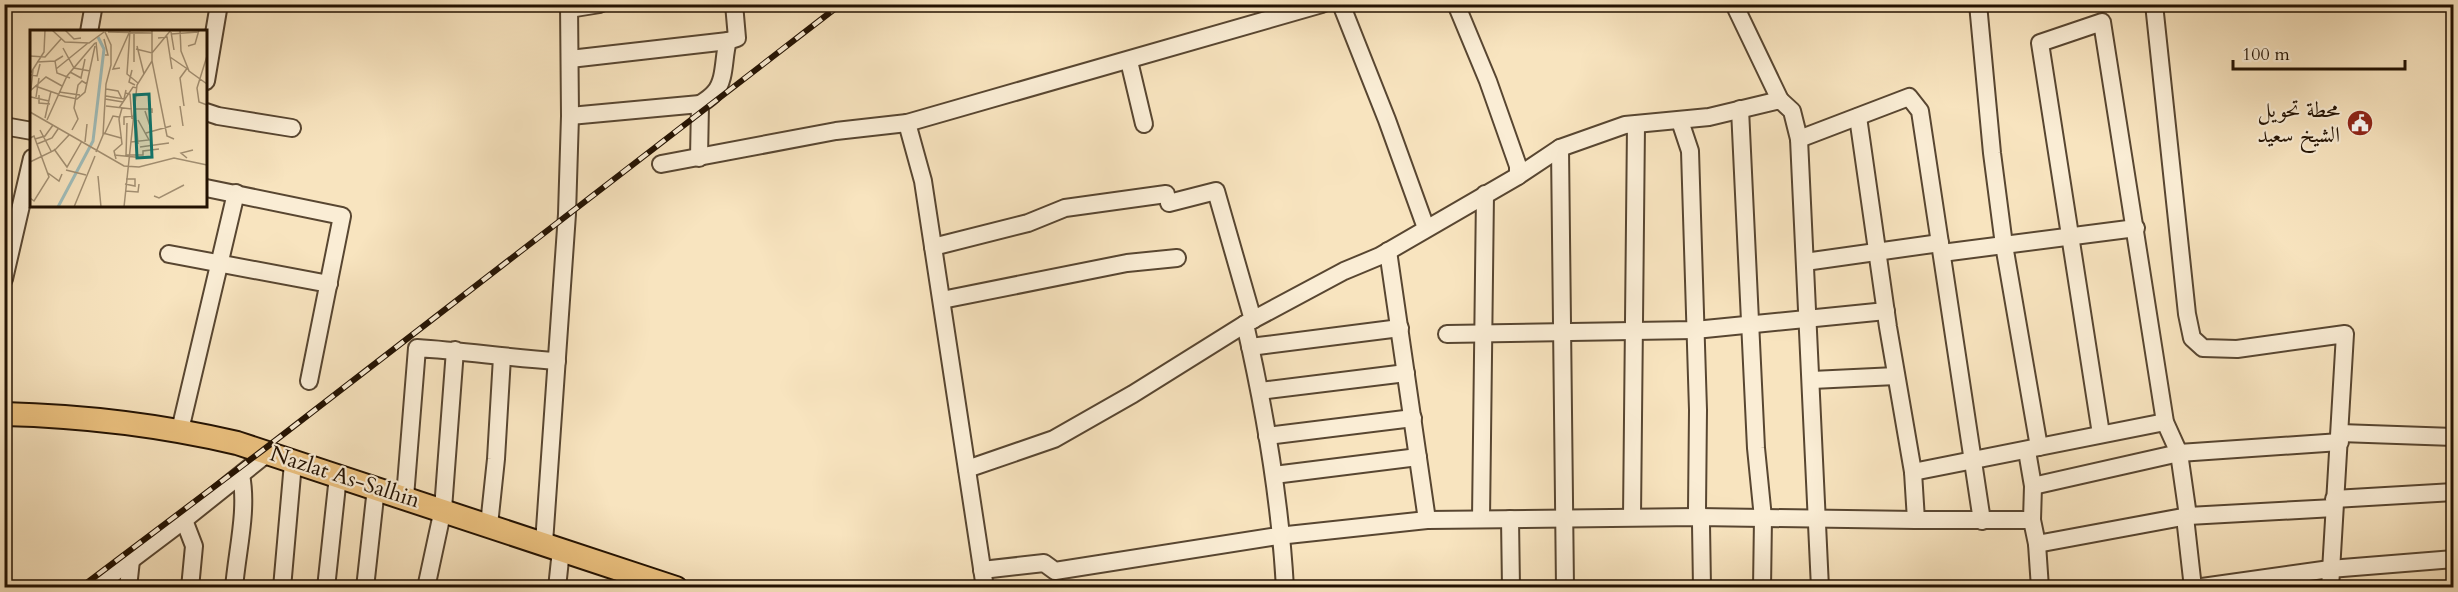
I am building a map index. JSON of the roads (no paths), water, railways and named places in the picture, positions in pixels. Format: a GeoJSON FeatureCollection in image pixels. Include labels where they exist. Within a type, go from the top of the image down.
{"type":"FeatureCollection","features":[{"type":"Feature","properties":{"kind":"main road","name":"Nazlat As-Salhin"},"geometry":{"type":"LineString","coordinates":[[4,414],[97,418],[180,429],[268,452],[293,463],[443,509],[676,588]]}},
{"type":"Feature","properties":{"kind":"street"},"geometry":{"type":"LineString","coordinates":[[88,30],[94,4]]}},
{"type":"Feature","properties":{"kind":"street"},"geometry":{"type":"LineString","coordinates":[[207,75],[219,4]]}},
{"type":"Feature","properties":{"kind":"street"},"geometry":{"type":"LineString","coordinates":[[557,588],[553,546],[557,361],[567,214],[570,116],[569,7],[600,4]]}},
{"type":"Feature","properties":{"kind":"street"},"geometry":{"type":"LineString","coordinates":[[570,59],[729,41],[736,38],[734,4]]}},
{"type":"Feature","properties":{"kind":"street"},"geometry":{"type":"LineString","coordinates":[[661,164],[836,132],[907,123],[1322,4]]}},
{"type":"Feature","properties":{"kind":"street"},"geometry":{"type":"LineString","coordinates":[[1341,4],[1387,120],[1426,228]]}},
{"type":"Feature","properties":{"kind":"street"},"geometry":{"type":"LineString","coordinates":[[1456,4],[1498,110],[1518,166],[1518,176]]}},
{"type":"Feature","properties":{"kind":"street"},"geometry":{"type":"LineString","coordinates":[[1734,4],[1780,100],[1792,111],[1799,139],[1820,588]]}},
{"type":"Feature","properties":{"kind":"street"},"geometry":{"type":"LineString","coordinates":[[1978,4],[1992,153],[2033,449],[2032,520],[2037,544],[2040,588]]}},
{"type":"Feature","properties":{"kind":"street"},"geometry":{"type":"LineString","coordinates":[[2154,4],[2187,314],[2192,338],[2203,348],[2236,349],[2344,334],[2330,588]]}},
{"type":"Feature","properties":{"kind":"street"},"geometry":{"type":"LineString","coordinates":[[2101,434],[2040,43],[2102,22],[2165,422],[2179,453],[2194,588],[2330,569],[2454,559]]}},
{"type":"Feature","properties":{"kind":"street"},"geometry":{"type":"LineString","coordinates":[[570,116],[700,104],[716,91],[729,41]]}},
{"type":"Feature","properties":{"kind":"street"},"geometry":{"type":"LineString","coordinates":[[1129,60],[1144,124]]}},
{"type":"Feature","properties":{"kind":"street"},"geometry":{"type":"LineString","coordinates":[[1799,139],[1909,97],[1920,111],[1982,521]]}},
{"type":"Feature","properties":{"kind":"street"},"geometry":{"type":"LineString","coordinates":[[968,469],[1054,438],[1133,394],[1249,322],[1344,271],[1388,251],[1518,176],[1560,148],[1625,125],[1680,121],[1780,100]]}},
{"type":"Feature","properties":{"kind":"street"},"geometry":{"type":"LineString","coordinates":[[699,158],[698,114],[700,104]]}},
{"type":"Feature","properties":{"kind":"street"},"geometry":{"type":"LineString","coordinates":[[1740,109],[1756,448],[1763,518],[1762,588]]}},
{"type":"Feature","properties":{"kind":"street"},"geometry":{"type":"LineString","coordinates":[[207,112],[292,128]]}},
{"type":"Feature","properties":{"kind":"street"},"geometry":{"type":"LineString","coordinates":[[1858,117],[1876,250],[1913,471],[1916,520]]}},
{"type":"Feature","properties":{"kind":"street"},"geometry":{"type":"LineString","coordinates":[[1680,121],[1690,151],[1698,517],[1702,588]]}},
{"type":"Feature","properties":{"kind":"street"},"geometry":{"type":"LineString","coordinates":[[907,123],[923,182],[985,588]]}},
{"type":"Feature","properties":{"kind":"street"},"geometry":{"type":"LineString","coordinates":[[1632,518],[1636,125]]}},
{"type":"Feature","properties":{"kind":"street"},"geometry":{"type":"LineString","coordinates":[[4,126],[30,131]]}},
{"type":"Feature","properties":{"kind":"street"},"geometry":{"type":"LineString","coordinates":[[1560,148],[1565,588]]}},
{"type":"Feature","properties":{"kind":"street"},"geometry":{"type":"LineString","coordinates":[[4,279],[30,167]]}},
{"type":"Feature","properties":{"kind":"street"},"geometry":{"type":"LineString","coordinates":[[207,188],[342,216],[309,381]]}},
{"type":"Feature","properties":{"kind":"street"},"geometry":{"type":"LineString","coordinates":[[933,247],[1028,223],[1065,208],[1168,199],[1216,190],[1249,322],[1250,347],[1260,391],[1282,535],[1285,588]]}},
{"type":"Feature","properties":{"kind":"street"},"geometry":{"type":"LineString","coordinates":[[180,429],[236,193]]}},
{"type":"Feature","properties":{"kind":"street"},"geometry":{"type":"LineString","coordinates":[[1481,519],[1485,194]]}},
{"type":"Feature","properties":{"kind":"street"},"geometry":{"type":"LineString","coordinates":[[1805,262],[1876,250],[2004,245],[2136,228]]}},
{"type":"Feature","properties":{"kind":"street"},"geometry":{"type":"LineString","coordinates":[[1388,251],[1427,520]]}},
{"type":"Feature","properties":{"kind":"street"},"geometry":{"type":"LineString","coordinates":[[169,254],[329,284]]}},
{"type":"Feature","properties":{"kind":"street"},"geometry":{"type":"LineString","coordinates":[[942,300],[1127,263],[1177,258]]}},
{"type":"Feature","properties":{"kind":"street"},"geometry":{"type":"LineString","coordinates":[[1447,334],[1695,330],[1886,311]]}},
{"type":"Feature","properties":{"kind":"street"},"geometry":{"type":"LineString","coordinates":[[1250,347],[1400,328]]}},
{"type":"Feature","properties":{"kind":"street"},"geometry":{"type":"LineString","coordinates":[[405,497],[417,348],[557,361]]}},
{"type":"Feature","properties":{"kind":"street"},"geometry":{"type":"LineString","coordinates":[[426,588],[443,509],[455,350]]}},
{"type":"Feature","properties":{"kind":"street"},"geometry":{"type":"LineString","coordinates":[[489,525],[502,357]]}},
{"type":"Feature","properties":{"kind":"street"},"geometry":{"type":"LineString","coordinates":[[1260,391],[1406,374]]}},
{"type":"Feature","properties":{"kind":"street"},"geometry":{"type":"LineString","coordinates":[[1812,381],[1896,376]]}},
{"type":"Feature","properties":{"kind":"street"},"geometry":{"type":"LineString","coordinates":[[1267,436],[1413,418]]}},
{"type":"Feature","properties":{"kind":"street"},"geometry":{"type":"LineString","coordinates":[[1913,471],[2165,422]]}},
{"type":"Feature","properties":{"kind":"street"},"geometry":{"type":"LineString","coordinates":[[2033,486],[2179,453],[2340,437],[2454,437]]}},
{"type":"Feature","properties":{"kind":"street"},"geometry":{"type":"LineString","coordinates":[[94,588],[268,452]]}},
{"type":"Feature","properties":{"kind":"street"},"geometry":{"type":"LineString","coordinates":[[1274,476],[1418,457]]}},
{"type":"Feature","properties":{"kind":"street"},"geometry":{"type":"LineString","coordinates":[[282,588],[293,463]]}},
{"type":"Feature","properties":{"kind":"street"},"geometry":{"type":"LineString","coordinates":[[234,588],[243,484],[241,475]]}},
{"type":"Feature","properties":{"kind":"street"},"geometry":{"type":"LineString","coordinates":[[326,588],[338,476]]}},
{"type":"Feature","properties":{"kind":"street"},"geometry":{"type":"LineString","coordinates":[[364,588],[376,488]]}},
{"type":"Feature","properties":{"kind":"street"},"geometry":{"type":"LineString","coordinates":[[2037,544],[2186,517],[2454,492]]}},
{"type":"Feature","properties":{"kind":"street"},"geometry":{"type":"LineString","coordinates":[[982,570],[1044,563],[1055,571],[1282,535],[1427,520],[1698,517],[2032,520]]}},
{"type":"Feature","properties":{"kind":"street"},"geometry":{"type":"LineString","coordinates":[[1510,519],[1512,588]]}},
{"type":"Feature","properties":{"kind":"street"},"geometry":{"type":"LineString","coordinates":[[183,520],[194,546],[190,588]]}},
{"type":"Feature","properties":{"kind":"street"},"geometry":{"type":"LineString","coordinates":[[128,588],[131,560]]}},
{"type":"Feature","properties":{"kind":"railway"},"geometry":{"type":"LineString","coordinates":[[80,588],[263,450],[841,4]]}},
{"type":"Feature","properties":{"kind":"place","name":"محطة تحويل الشيخ سعيد"},"geometry":{"type":"Point","coordinates":[2360,123]}}]}
